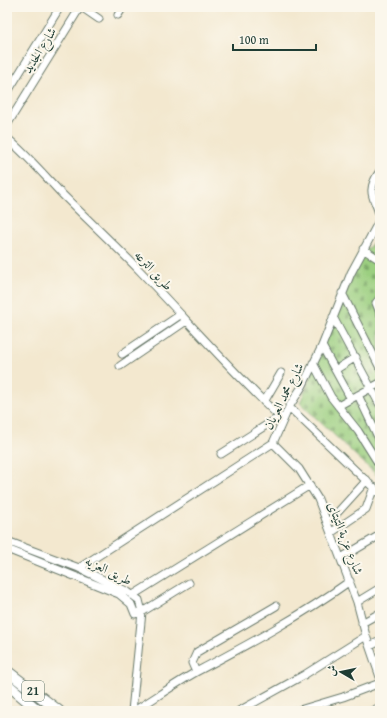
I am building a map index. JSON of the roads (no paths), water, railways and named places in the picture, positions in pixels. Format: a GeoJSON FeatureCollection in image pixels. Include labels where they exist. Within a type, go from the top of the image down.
{"type":"FeatureCollection","features":[{"type":"Feature","properties":{"kind":"highway","name":"21"},"geometry":{"type":"LineString","coordinates":[[7,671],[59,711]]}},
{"type":"Feature","properties":{"kind":"highway","name":"21"},"geometry":{"type":"LineString","coordinates":[[8,688],[32,710]]}},
{"type":"Feature","properties":{"kind":"street"},"geometry":{"type":"LineString","coordinates":[[7,93],[60,7]]}},
{"type":"Feature","properties":{"kind":"street"},"geometry":{"type":"LineString","coordinates":[[118,14],[123,7]]}},
{"type":"Feature","properties":{"kind":"street","name":"شارع الجديد"},"geometry":{"type":"LineString","coordinates":[[7,125],[81,8],[100,19]]}},
{"type":"Feature","properties":{"kind":"street","name":"طريق الترعه"},"geometry":{"type":"LineString","coordinates":[[7,138],[31,159],[62,193],[141,272],[180,315],[232,368],[246,386],[281,418]]}},
{"type":"Feature","properties":{"kind":"street","name":"شارع محمد العريان"},"geometry":{"type":"LineString","coordinates":[[78,568],[273,443],[281,418],[289,407],[322,346],[342,293],[375,228],[380,213],[373,203],[371,192],[374,180],[380,171]]}},
{"type":"Feature","properties":{"kind":"street"},"geometry":{"type":"LineString","coordinates":[[363,249],[380,260]]}},
{"type":"Feature","properties":{"kind":"street"},"geometry":{"type":"LineString","coordinates":[[342,293],[380,368]]}},
{"type":"Feature","properties":{"kind":"street"},"geometry":{"type":"LineString","coordinates":[[380,298],[376,303],[380,313]]}},
{"type":"Feature","properties":{"kind":"street"},"geometry":{"type":"LineString","coordinates":[[122,354],[180,315]]}},
{"type":"Feature","properties":{"kind":"street"},"geometry":{"type":"LineString","coordinates":[[333,317],[356,357],[380,405]]}},
{"type":"Feature","properties":{"kind":"street"},"geometry":{"type":"LineString","coordinates":[[120,366],[186,321]]}},
{"type":"Feature","properties":{"kind":"street"},"geometry":{"type":"LineString","coordinates":[[322,346],[335,370],[354,397],[380,441]]}},
{"type":"Feature","properties":{"kind":"street"},"geometry":{"type":"LineString","coordinates":[[335,370],[356,357]]}},
{"type":"Feature","properties":{"kind":"street"},"geometry":{"type":"LineString","coordinates":[[313,363],[331,397],[358,430],[380,466]]}},
{"type":"Feature","properties":{"kind":"street"},"geometry":{"type":"LineString","coordinates":[[264,402],[281,373]]}},
{"type":"Feature","properties":{"kind":"street"},"geometry":{"type":"LineString","coordinates":[[338,406],[380,383]]}},
{"type":"Feature","properties":{"kind":"street"},"geometry":{"type":"LineString","coordinates":[[289,407],[380,494]]}},
{"type":"Feature","properties":{"kind":"street"},"geometry":{"type":"LineString","coordinates":[[221,454],[281,418]]}},
{"type":"Feature","properties":{"kind":"street","name":"شارع عزبة التيتاى"},"geometry":{"type":"LineString","coordinates":[[273,443],[299,469],[310,485],[328,523],[358,602],[362,623],[379,672]]}},
{"type":"Feature","properties":{"kind":"street"},"geometry":{"type":"LineString","coordinates":[[328,523],[367,480]]}},
{"type":"Feature","properties":{"kind":"street"},"geometry":{"type":"LineString","coordinates":[[133,595],[310,485]]}},
{"type":"Feature","properties":{"kind":"street"},"geometry":{"type":"LineString","coordinates":[[332,532],[367,507],[369,497],[374,487]]}},
{"type":"Feature","properties":{"kind":"street"},"geometry":{"type":"LineString","coordinates":[[341,558],[380,535]]}},
{"type":"Feature","properties":{"kind":"street","name":"طريق العزيه"},"geometry":{"type":"LineString","coordinates":[[8,545],[78,568],[133,595],[139,600],[139,613]]}},
{"type":"Feature","properties":{"kind":"street","name":"طريق العزيه"},"geometry":{"type":"LineString","coordinates":[[8,545],[119,594],[139,613]]}},
{"type":"Feature","properties":{"kind":"street"},"geometry":{"type":"LineString","coordinates":[[133,711],[196,672],[220,661],[323,601],[350,581]]}},
{"type":"Feature","properties":{"kind":"street"},"geometry":{"type":"LineString","coordinates":[[133,711],[139,613],[189,583]]}},
{"type":"Feature","properties":{"kind":"street"},"geometry":{"type":"LineString","coordinates":[[358,602],[380,588]]}},
{"type":"Feature","properties":{"kind":"street"},"geometry":{"type":"LineString","coordinates":[[196,672],[192,662],[196,652],[276,606]]}},
{"type":"Feature","properties":{"kind":"street"},"geometry":{"type":"LineString","coordinates":[[362,623],[380,613]]}},
{"type":"Feature","properties":{"kind":"street"},"geometry":{"type":"LineString","coordinates":[[239,711],[304,675],[366,636]]}},
{"type":"Feature","properties":{"kind":"street"},"geometry":{"type":"LineString","coordinates":[[370,646],[380,641]]}},
{"type":"Feature","properties":{"kind":"street"},"geometry":{"type":"LineString","coordinates":[[296,711],[343,697],[380,682]]}},
{"type":"Feature","properties":{"kind":"street"},"geometry":{"type":"LineString","coordinates":[[372,711],[380,707]]}}]}
